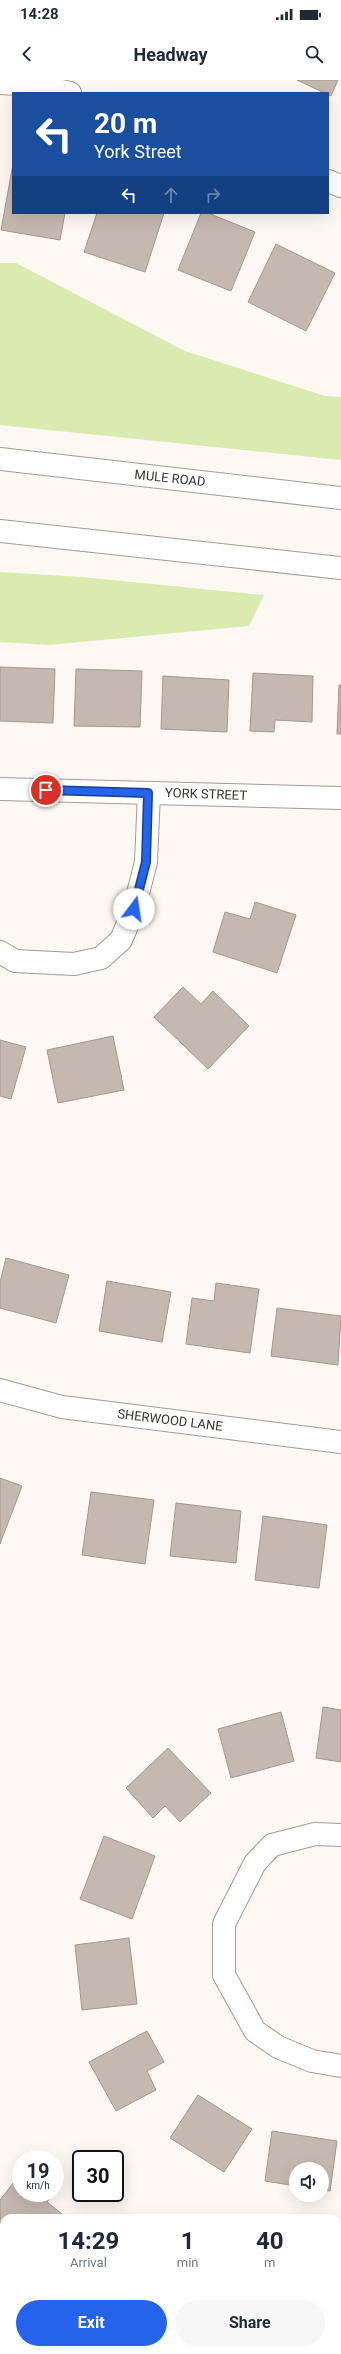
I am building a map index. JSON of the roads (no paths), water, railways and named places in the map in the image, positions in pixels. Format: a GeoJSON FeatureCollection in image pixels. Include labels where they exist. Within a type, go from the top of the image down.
{"type":"FeatureCollection","features":[{"type":"Feature","properties":{"kind":"street"},"geometry":{"type":"LineString","coordinates":[[0,83],[35,85],[66,92]]}},
{"type":"Feature","properties":{"kind":"street"},"geometry":{"type":"LineString","coordinates":[[329,181],[341,186]]}},
{"type":"Feature","properties":{"kind":"street","name":"MULE ROAD"},"geometry":{"type":"LineString","coordinates":[[0,459],[341,498]]}},
{"type":"Feature","properties":{"kind":"street"},"geometry":{"type":"LineString","coordinates":[[0,531],[341,568]]}},
{"type":"Feature","properties":{"kind":"street","name":"YORK STREET"},"geometry":{"type":"LineString","coordinates":[[0,789],[341,798]]}},
{"type":"Feature","properties":{"kind":"street"},"geometry":{"type":"LineString","coordinates":[[0,952],[15,960],[74,964],[101,958],[121,940],[134,909],[146,862],[148,793]]}},
{"type":"Feature","properties":{"kind":"street","name":"SHERWOOD LANE"},"geometry":{"type":"LineString","coordinates":[[0,1390],[62,1407],[341,1442]]}},
{"type":"Feature","properties":{"kind":"street"},"geometry":{"type":"LineString","coordinates":[[341,1835],[315,1834],[272,1845],[255,1863],[224,1924],[224,1975],[255,2031],[278,2047],[312,2061],[341,2066]]}}]}
